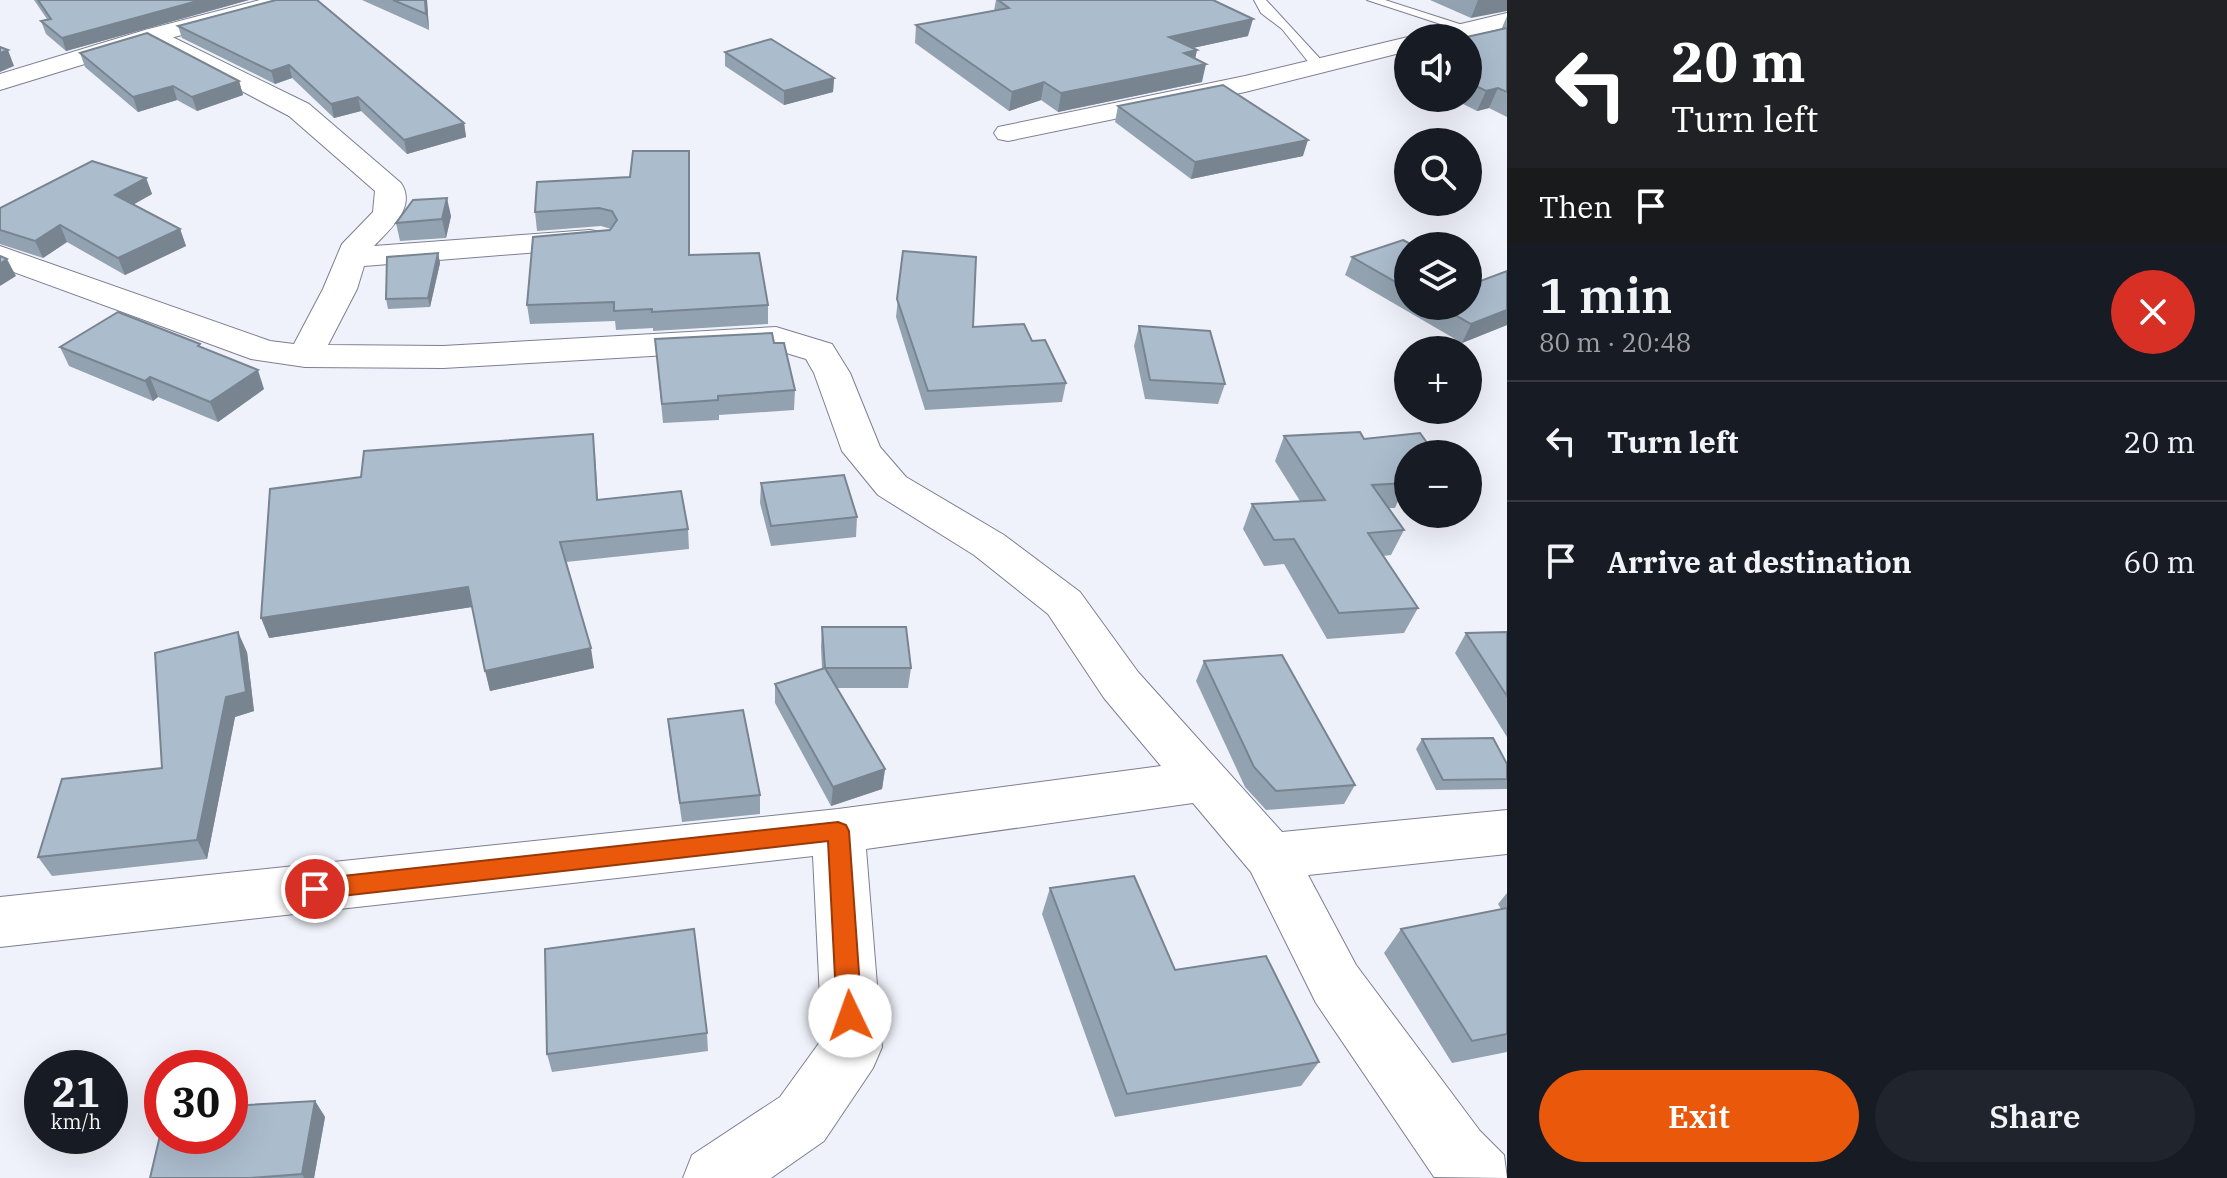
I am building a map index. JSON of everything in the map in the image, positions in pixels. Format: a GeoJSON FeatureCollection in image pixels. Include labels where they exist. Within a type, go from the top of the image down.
{"type":"FeatureCollection","features":[{"type":"Feature","properties":{"kind":"street"},"geometry":{"type":"LineString","coordinates":[[0,82],[154,35],[287,0]]}},
{"type":"Feature","properties":{"kind":"street"},"geometry":{"type":"LineString","coordinates":[[1482,26],[1507,20]]}},
{"type":"Feature","properties":{"kind":"street"},"geometry":{"type":"LineString","coordinates":[[154,35],[299,110],[390,189],[388,214],[358,244],[340,289],[305,356]]}},
{"type":"Feature","properties":{"kind":"street"},"geometry":{"type":"LineString","coordinates":[[1008,133],[1394,47]]}},
{"type":"Feature","properties":{"kind":"street"},"geometry":{"type":"LineString","coordinates":[[351,257],[600,238]]}},
{"type":"Feature","properties":{"kind":"street"},"geometry":{"type":"LineString","coordinates":[[0,256],[264,351],[305,356],[443,357],[776,338],[819,352],[832,373],[862,451],[892,486],[989,545],[1064,603],[1121,685],[1270,856],[1336,984],[1457,1154],[1481,1178]]}},
{"type":"Feature","properties":{"kind":"street"},"geometry":{"type":"LineString","coordinates":[[0,922],[838,831],[1202,781]]}},
{"type":"Feature","properties":{"kind":"street"},"geometry":{"type":"LineString","coordinates":[[715,1178],[802,1119],[852,1047],[838,831]]}},
{"type":"Feature","properties":{"kind":"street"},"geometry":{"type":"LineString","coordinates":[[1270,856],[1507,832]]}},
{"type":"Feature","properties":{"kind":"lane"},"geometry":{"type":"LineString","coordinates":[[1260,0],[1265,10],[1286,26],[1319,66]]}},
{"type":"Feature","properties":{"kind":"lane"},"geometry":{"type":"LineString","coordinates":[[1373,0],[1452,24]]}},
{"type":"Feature","properties":{"kind":"building"},"geometry":{"type":"Polygon","coordinates":[[[38,0],[201,0],[62,38],[41,21],[51,19],[38,0]]]}},
{"type":"Feature","properties":{"kind":"building"},"geometry":{"type":"Polygon","coordinates":[[[276,0],[317,0],[464,123],[404,140],[358,97],[331,104],[289,65],[271,71],[178,26],[276,0]]]}},
{"type":"Feature","properties":{"kind":"building"},"geometry":{"type":"Polygon","coordinates":[[[393,0],[425,0],[426,14],[393,0]]]}},
{"type":"Feature","properties":{"kind":"building"},"geometry":{"type":"Polygon","coordinates":[[[998,0],[1213,0],[1253,19],[1169,37],[1197,50],[1184,53],[1206,64],[1061,93],[1044,82],[1012,92],[916,25],[1009,8],[998,0]]]}},
{"type":"Feature","properties":{"kind":"building"},"geometry":{"type":"Polygon","coordinates":[[[1507,28],[1507,92],[1498,88],[1482,89],[1482,34],[1507,28]]]}},
{"type":"Feature","properties":{"kind":"building"},"geometry":{"type":"Polygon","coordinates":[[[147,33],[239,81],[192,97],[173,86],[133,97],[80,53],[147,33]]]}},
{"type":"Feature","properties":{"kind":"building"},"geometry":{"type":"Polygon","coordinates":[[[771,39],[834,78],[784,91],[725,52],[771,39]]]}},
{"type":"Feature","properties":{"kind":"building"},"geometry":{"type":"Polygon","coordinates":[[[1223,85],[1308,140],[1195,162],[1118,106],[1223,85]]]}},
{"type":"Feature","properties":{"kind":"building"},"geometry":{"type":"Polygon","coordinates":[[[633,151],[689,151],[689,255],[759,253],[768,305],[652,312],[652,309],[614,311],[614,302],[527,305],[533,237],[610,230],[617,220],[612,211],[599,208],[535,212],[537,182],[630,177],[633,151]]]}},
{"type":"Feature","properties":{"kind":"building"},"geometry":{"type":"Polygon","coordinates":[[[92,161],[146,178],[115,195],[180,229],[118,258],[60,225],[35,241],[0,230],[0,208],[92,161]]]}},
{"type":"Feature","properties":{"kind":"building"},"geometry":{"type":"Polygon","coordinates":[[[447,198],[442,219],[396,223],[413,200],[447,198]]]}},
{"type":"Feature","properties":{"kind":"building"},"geometry":{"type":"Polygon","coordinates":[[[1394,243],[1394,281],[1352,257],[1394,243]]]}},
{"type":"Feature","properties":{"kind":"building"},"geometry":{"type":"Polygon","coordinates":[[[903,251],[976,257],[973,327],[1024,324],[1032,341],[1045,340],[1066,383],[928,391],[897,299],[903,251]]]}},
{"type":"Feature","properties":{"kind":"building"},"geometry":{"type":"Polygon","coordinates":[[[438,253],[428,298],[386,299],[387,257],[438,253]]]}},
{"type":"Feature","properties":{"kind":"building"},"geometry":{"type":"Polygon","coordinates":[[[1507,271],[1507,310],[1482,320],[1482,280],[1507,271]]]}},
{"type":"Feature","properties":{"kind":"building"},"geometry":{"type":"Polygon","coordinates":[[[118,312],[258,370],[210,402],[150,377],[145,381],[60,347],[118,312]]]}},
{"type":"Feature","properties":{"kind":"building"},"geometry":{"type":"Polygon","coordinates":[[[1139,326],[1210,331],[1225,384],[1150,380],[1139,326]]]}},
{"type":"Feature","properties":{"kind":"building"},"geometry":{"type":"Polygon","coordinates":[[[772,333],[774,343],[784,343],[795,390],[662,404],[655,339],[772,333]]]}},
{"type":"Feature","properties":{"kind":"building"},"geometry":{"type":"Polygon","coordinates":[[[1360,432],[1364,439],[1420,433],[1425,440],[1394,440],[1394,484],[1372,485],[1394,516],[1394,528],[1404,530],[1368,533],[1418,608],[1339,613],[1294,539],[1274,540],[1252,504],[1325,500],[1284,436],[1360,432]]]}},
{"type":"Feature","properties":{"kind":"building"},"geometry":{"type":"Polygon","coordinates":[[[593,434],[597,500],[681,491],[688,529],[560,542],[591,648],[485,671],[468,587],[261,618],[270,489],[361,477],[364,451],[593,434]]]}},
{"type":"Feature","properties":{"kind":"building"},"geometry":{"type":"Polygon","coordinates":[[[844,475],[857,517],[771,526],[761,483],[844,475]]]}},
{"type":"Feature","properties":{"kind":"building"},"geometry":{"type":"Polygon","coordinates":[[[822,627],[906,627],[911,668],[825,668],[822,627]]]}},
{"type":"Feature","properties":{"kind":"building"},"geometry":{"type":"Polygon","coordinates":[[[238,632],[246,692],[226,697],[197,840],[38,857],[62,779],[162,768],[155,653],[238,632]]]}},
{"type":"Feature","properties":{"kind":"building"},"geometry":{"type":"Polygon","coordinates":[[[1507,632],[1507,696],[1466,633],[1507,632]]]}},
{"type":"Feature","properties":{"kind":"building"},"geometry":{"type":"Polygon","coordinates":[[[1282,655],[1355,785],[1276,791],[1254,767],[1204,661],[1282,655]]]}},
{"type":"Feature","properties":{"kind":"building"},"geometry":{"type":"Polygon","coordinates":[[[825,668],[885,769],[833,787],[775,684],[825,668]]]}},
{"type":"Feature","properties":{"kind":"building"},"geometry":{"type":"Polygon","coordinates":[[[743,710],[760,795],[680,803],[668,719],[743,710]]]}},
{"type":"Feature","properties":{"kind":"building"},"geometry":{"type":"Polygon","coordinates":[[[1493,738],[1507,764],[1507,779],[1443,780],[1422,739],[1493,738]]]}},
{"type":"Feature","properties":{"kind":"building"},"geometry":{"type":"Polygon","coordinates":[[[1134,876],[1175,970],[1266,956],[1319,1062],[1127,1094],[1050,888],[1134,876]]]}},
{"type":"Feature","properties":{"kind":"building"},"geometry":{"type":"Polygon","coordinates":[[[1507,908],[1507,1034],[1472,1041],[1401,929],[1507,908]]]}},
{"type":"Feature","properties":{"kind":"building"},"geometry":{"type":"Polygon","coordinates":[[[694,929],[707,1033],[547,1054],[545,949],[694,929]]]}},
{"type":"Feature","properties":{"kind":"building"},"geometry":{"type":"Polygon","coordinates":[[[315,1101],[302,1174],[251,1178],[150,1178],[156,1154],[248,1154],[248,1105],[315,1101]]]}},
{"type":"Feature","properties":{"kind":"route"},"geometry":{"type":"LineString","coordinates":[[315,889],[838,831],[850,1016]]}}]}
